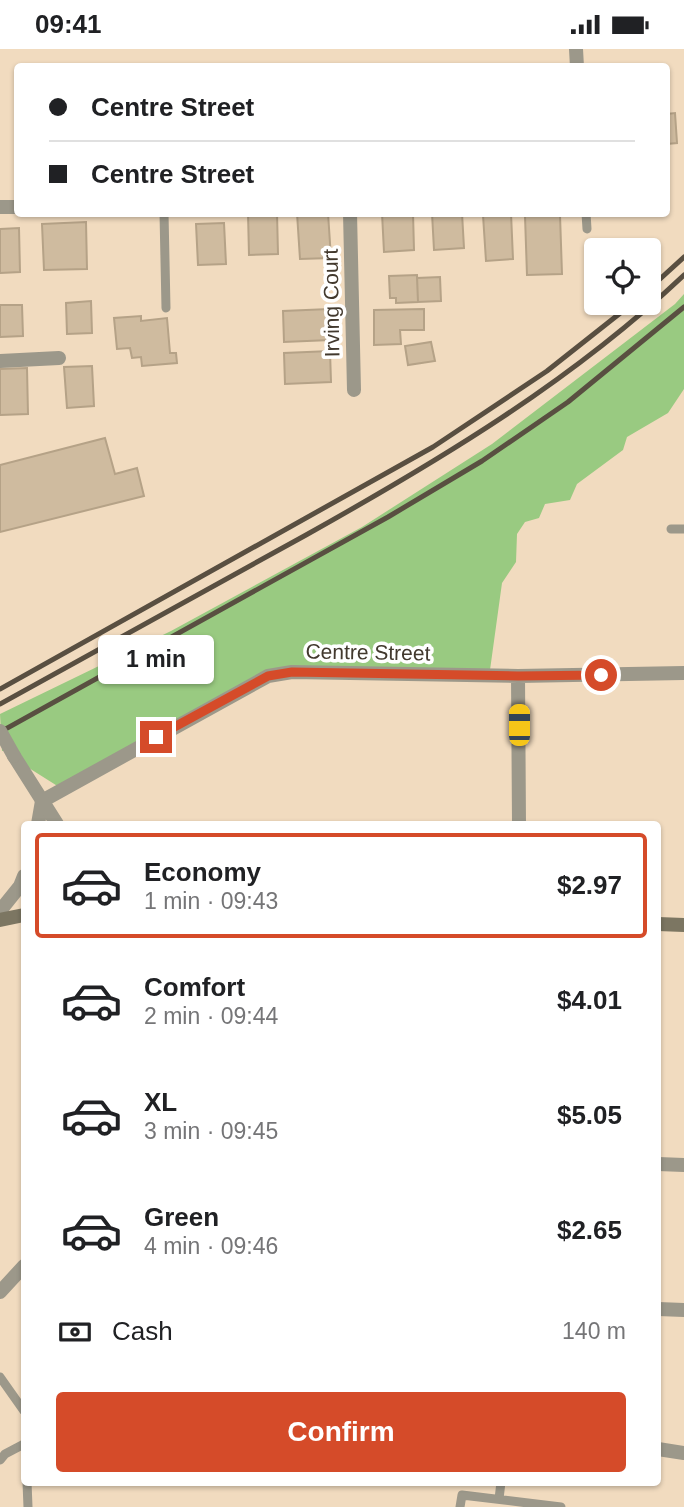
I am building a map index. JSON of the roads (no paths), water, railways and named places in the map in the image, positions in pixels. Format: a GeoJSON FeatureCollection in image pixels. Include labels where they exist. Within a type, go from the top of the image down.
{"type":"FeatureCollection","features":[{"type":"Feature","properties":{"kind":"main road"},"geometry":{"type":"LineString","coordinates":[[0,920],[21,916]]}},
{"type":"Feature","properties":{"kind":"main road"},"geometry":{"type":"LineString","coordinates":[[661,924],[684,925]]}},
{"type":"Feature","properties":{"kind":"street","name":"Irving Court"},"geometry":{"type":"LineString","coordinates":[[350,217],[354,390]]}},
{"type":"Feature","properties":{"kind":"street"},"geometry":{"type":"LineString","coordinates":[[0,361],[59,358]]}},
{"type":"Feature","properties":{"kind":"street","name":"Centre Street"},"geometry":{"type":"LineString","coordinates":[[42,801],[268,676],[292,672],[518,676],[684,673]]}},
{"type":"Feature","properties":{"kind":"street"},"geometry":{"type":"LineString","coordinates":[[518,676],[519,821]]}},
{"type":"Feature","properties":{"kind":"street"},"geometry":{"type":"LineString","coordinates":[[0,731],[55,821]]}},
{"type":"Feature","properties":{"kind":"street"},"geometry":{"type":"LineString","coordinates":[[39,821],[42,801]]}},
{"type":"Feature","properties":{"kind":"street"},"geometry":{"type":"LineString","coordinates":[[0,911],[21,884]]}},
{"type":"Feature","properties":{"kind":"street"},"geometry":{"type":"LineString","coordinates":[[661,1164],[684,1165]]}},
{"type":"Feature","properties":{"kind":"street"},"geometry":{"type":"LineString","coordinates":[[0,1292],[21,1269]]}},
{"type":"Feature","properties":{"kind":"street"},"geometry":{"type":"LineString","coordinates":[[661,1309],[684,1310]]}},
{"type":"Feature","properties":{"kind":"street"},"geometry":{"type":"LineString","coordinates":[[661,1449],[684,1453]]}},
{"type":"Feature","properties":{"kind":"lane"},"geometry":{"type":"LineString","coordinates":[[164,217],[166,308]]}},
{"type":"Feature","properties":{"kind":"lane"},"geometry":{"type":"LineString","coordinates":[[586,217],[587,229]]}},
{"type":"Feature","properties":{"kind":"lane"},"geometry":{"type":"LineString","coordinates":[[671,529],[684,529]]}},
{"type":"Feature","properties":{"kind":"lane"},"geometry":{"type":"LineString","coordinates":[[0,1378],[21,1407]]}},
{"type":"Feature","properties":{"kind":"lane"},"geometry":{"type":"LineString","coordinates":[[0,1460],[21,1446]]}},
{"type":"Feature","properties":{"kind":"lane"},"geometry":{"type":"LineString","coordinates":[[27,1486],[27,1507]]}},
{"type":"Feature","properties":{"kind":"lane"},"geometry":{"type":"LineString","coordinates":[[499,1499],[501,1486]]}},
{"type":"Feature","properties":{"kind":"lane"},"geometry":{"type":"LineString","coordinates":[[460,1507],[461,1495],[561,1507]]}},
{"type":"Feature","properties":{"kind":"railway"},"geometry":{"type":"LineString","coordinates":[[661,278],[684,257]]}},
{"type":"Feature","properties":{"kind":"railway"},"geometry":{"type":"LineString","coordinates":[[0,704],[306,535],[455,448],[597,350],[684,275]]}},
{"type":"Feature","properties":{"kind":"railway"},"geometry":{"type":"LineString","coordinates":[[0,732],[388,517],[482,461],[568,402],[684,307]]}},
{"type":"Feature","properties":{"kind":"railway"},"geometry":{"type":"LineString","coordinates":[[0,689],[433,447],[547,371],[618,315]]}}]}
